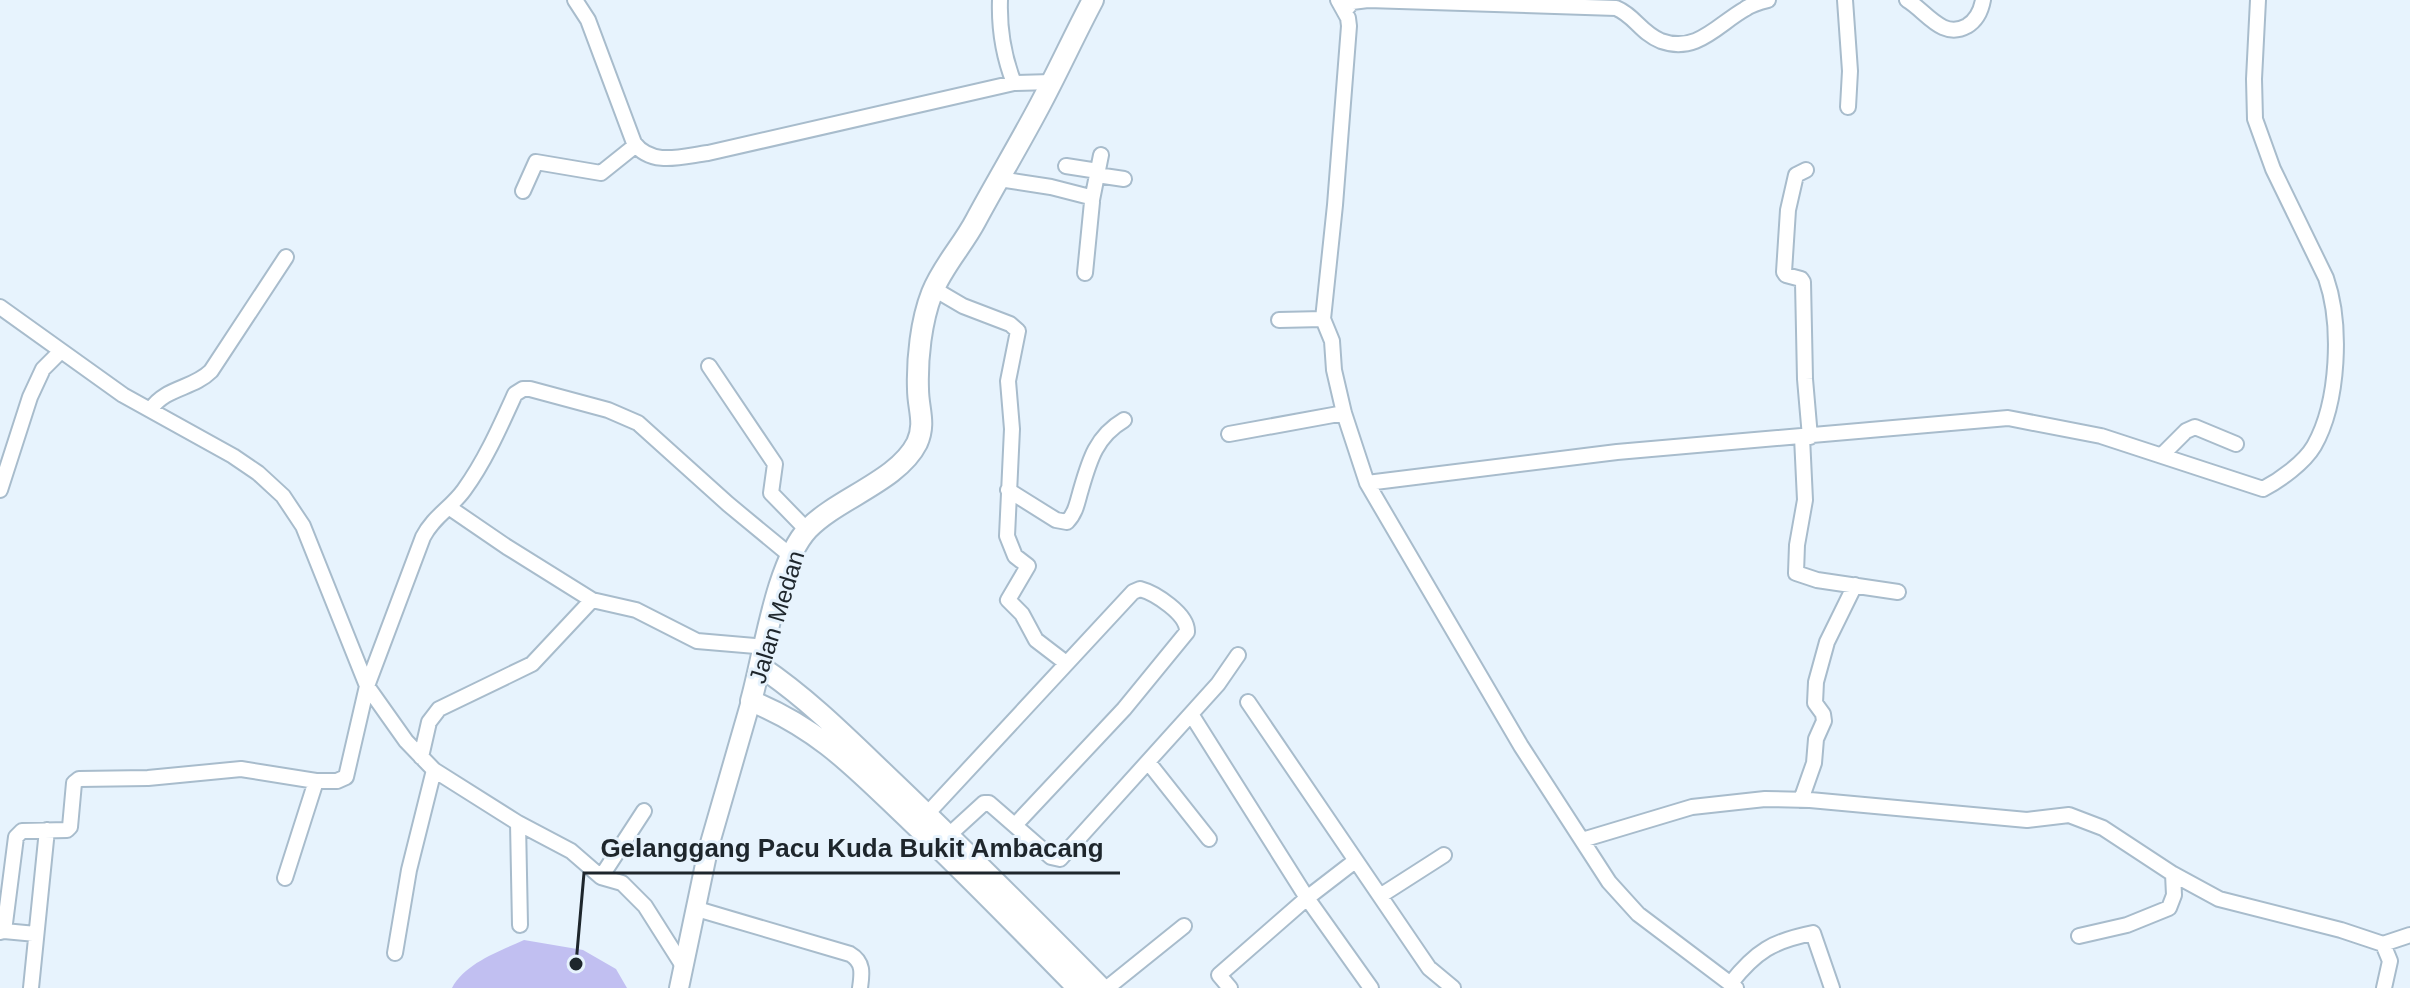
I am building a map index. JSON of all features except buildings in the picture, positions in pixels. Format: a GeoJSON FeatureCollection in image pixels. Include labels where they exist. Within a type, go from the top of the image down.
{"type":"FeatureCollection","features":[{"type":"Feature","properties":{"kind":"highway","name":"Jalan Medan"},"geometry":{"type":"LineString","coordinates":[[751,701],[791,556],[807,530],[887,473],[917,443],[923,419],[918,390],[924,322],[934,289],[999,179],[1093,0]]}},
{"type":"Feature","properties":{"kind":"highway"},"geometry":{"type":"LineString","coordinates":[[763,657],[949,835],[1101,988]]}},
{"type":"Feature","properties":{"kind":"highway"},"geometry":{"type":"LineString","coordinates":[[751,701],[789,718],[828,743],[960,868],[1078,988]]}},
{"type":"Feature","properties":{"kind":"main road","name":"Jalan Medan"},"geometry":{"type":"LineString","coordinates":[[679,988],[711,839],[751,701]]}},
{"type":"Feature","properties":{"kind":"street"},"geometry":{"type":"LineString","coordinates":[[575,0],[588,20],[636,145],[644,154],[657,158],[708,153],[1014,83],[1052,82]]}},
{"type":"Feature","properties":{"kind":"street"},"geometry":{"type":"LineString","coordinates":[[1000,0],[999,29],[1014,83]]}},
{"type":"Feature","properties":{"kind":"street"},"geometry":{"type":"LineString","coordinates":[[1768,0],[1744,9],[1705,38],[1682,44],[1666,43],[1644,32],[1625,12],[1616,8],[1368,0],[1341,5],[1349,26],[1323,319],[1332,341],[1334,370],[1344,413],[1367,483],[1521,746],[1609,882],[1638,914],[1733,986],[1747,962],[1773,944],[1813,933],[1832,988]]}},
{"type":"Feature","properties":{"kind":"street"},"geometry":{"type":"LineString","coordinates":[[1845,0],[1850,71],[1848,107]]}},
{"type":"Feature","properties":{"kind":"street"},"geometry":{"type":"LineString","coordinates":[[1907,0],[1940,27],[1953,30],[1974,21],[1981,11],[1983,0]]}},
{"type":"Feature","properties":{"kind":"street"},"geometry":{"type":"LineString","coordinates":[[1367,483],[1617,452],[2008,418],[2101,436],[2263,489],[2284,478],[2313,447],[2330,396],[2335,334],[2332,295],[2326,278],[2273,169],[2255,119],[2258,0]]}},
{"type":"Feature","properties":{"kind":"street"},"geometry":{"type":"LineString","coordinates":[[523,191],[536,162],[601,173],[636,145]]}},
{"type":"Feature","properties":{"kind":"street"},"geometry":{"type":"LineString","coordinates":[[1085,273],[1092,200],[1101,155]]}},
{"type":"Feature","properties":{"kind":"street"},"geometry":{"type":"LineString","coordinates":[[1066,166],[1124,179]]}},
{"type":"Feature","properties":{"kind":"street"},"geometry":{"type":"LineString","coordinates":[[1806,170],[1793,180],[1784,272],[1803,282],[1805,500],[1797,545],[1796,573],[1817,580],[1898,592]]}},
{"type":"Feature","properties":{"kind":"street"},"geometry":{"type":"LineString","coordinates":[[999,179],[1051,187],[1089,196],[1092,200]]}},
{"type":"Feature","properties":{"kind":"street"},"geometry":{"type":"LineString","coordinates":[[151,409],[165,393],[199,381],[211,371],[286,257]]}},
{"type":"Feature","properties":{"kind":"street"},"geometry":{"type":"LineString","coordinates":[[934,289],[963,306],[1010,324],[1018,331],[1008,381],[1012,429],[1007,539],[1015,556],[1028,566],[1008,600],[1022,614],[1036,640],[1066,663]]}},
{"type":"Feature","properties":{"kind":"street"},"geometry":{"type":"LineString","coordinates":[[0,307],[123,395],[233,456],[283,496],[303,526],[367,686],[406,741],[434,770],[518,823],[571,851],[601,877],[622,883],[645,906],[683,966]]}},
{"type":"Feature","properties":{"kind":"street"},"geometry":{"type":"LineString","coordinates":[[1279,320],[1323,319]]}},
{"type":"Feature","properties":{"kind":"street"},"geometry":{"type":"LineString","coordinates":[[0,490],[30,397],[43,369],[61,351]]}},
{"type":"Feature","properties":{"kind":"street"},"geometry":{"type":"LineString","coordinates":[[709,366],[775,464],[770,488],[772,495],[807,530]]}},
{"type":"Feature","properties":{"kind":"street"},"geometry":{"type":"LineString","coordinates":[[36,934],[2,931],[16,837],[22,831],[67,830],[70,827],[74,783],[79,779],[148,778],[241,769],[316,781],[337,781],[346,777],[367,686],[423,537],[433,520],[450,508],[471,480],[515,394],[523,389],[608,410],[638,423],[791,556]]}},
{"type":"Feature","properties":{"kind":"street"},"geometry":{"type":"LineString","coordinates":[[1229,434],[1344,413]]}},
{"type":"Feature","properties":{"kind":"street"},"geometry":{"type":"LineString","coordinates":[[1008,490],[1056,520],[1069,520],[1097,444],[1112,427],[1124,420]]}},
{"type":"Feature","properties":{"kind":"street"},"geometry":{"type":"LineString","coordinates":[[2162,455],[2192,427],[2236,444]]}},
{"type":"Feature","properties":{"kind":"street"},"geometry":{"type":"LineString","coordinates":[[450,508],[592,600],[641,612],[697,641],[763,657]]}},
{"type":"Feature","properties":{"kind":"street"},"geometry":{"type":"LineString","coordinates":[[1801,800],[1814,763],[1816,739],[1824,721],[1815,703],[1816,682],[1827,642],[1855,585]]}},
{"type":"Feature","properties":{"kind":"street"},"geometry":{"type":"LineString","coordinates":[[927,814],[1137,590],[1150,593],[1187,624],[1185,635],[1124,709],[1016,824]]}},
{"type":"Feature","properties":{"kind":"street"},"geometry":{"type":"LineString","coordinates":[[421,757],[429,722],[439,709],[532,664],[592,600]]}},
{"type":"Feature","properties":{"kind":"street"},"geometry":{"type":"LineString","coordinates":[[949,835],[985,803],[990,803],[1051,857],[1060,859],[1222,680],[1238,655]]}},
{"type":"Feature","properties":{"kind":"street"},"geometry":{"type":"LineString","coordinates":[[1248,702],[1429,968],[1453,988]]}},
{"type":"Feature","properties":{"kind":"street"},"geometry":{"type":"LineString","coordinates":[[1191,714],[1307,898],[1371,988]]}},
{"type":"Feature","properties":{"kind":"street"},"geometry":{"type":"LineString","coordinates":[[1148,762],[1209,839]]}},
{"type":"Feature","properties":{"kind":"street"},"geometry":{"type":"LineString","coordinates":[[395,953],[409,870],[434,770]]}},
{"type":"Feature","properties":{"kind":"street"},"geometry":{"type":"LineString","coordinates":[[285,878],[316,781]]}},
{"type":"Feature","properties":{"kind":"street"},"geometry":{"type":"LineString","coordinates":[[1582,840],[1692,807],[1765,799],[2027,820],[2069,815],[2103,828],[2173,874],[2219,899],[2383,944],[2410,935]]}},
{"type":"Feature","properties":{"kind":"street"},"geometry":{"type":"LineString","coordinates":[[601,877],[644,811]]}},
{"type":"Feature","properties":{"kind":"street"},"geometry":{"type":"LineString","coordinates":[[518,823],[520,925]]}},
{"type":"Feature","properties":{"kind":"street"},"geometry":{"type":"LineString","coordinates":[[31,988],[47,830]]}},
{"type":"Feature","properties":{"kind":"street"},"geometry":{"type":"LineString","coordinates":[[1380,896],[1444,855]]}},
{"type":"Feature","properties":{"kind":"street"},"geometry":{"type":"LineString","coordinates":[[1230,988],[1219,975],[1307,898],[1355,861]]}},
{"type":"Feature","properties":{"kind":"street"},"geometry":{"type":"LineString","coordinates":[[2079,936],[2127,925],[2169,908],[2174,895],[2173,874]]}},
{"type":"Feature","properties":{"kind":"street"},"geometry":{"type":"LineString","coordinates":[[697,909],[850,954],[862,968],[860,988]]}},
{"type":"Feature","properties":{"kind":"street"},"geometry":{"type":"LineString","coordinates":[[1107,988],[1184,926]]}},
{"type":"Feature","properties":{"kind":"street"},"geometry":{"type":"LineString","coordinates":[[2383,944],[2390,961],[2384,988]]}},
{"type":"Feature","properties":{"kind":"shaded area"},"geometry":{"type":"Polygon","coordinates":[[[524,940],[583,950],[616,969],[627,988],[452,988],[474,965],[524,940]]]}},
{"type":"Feature","properties":{"kind":"place","name":"Gelanggang Pacu Kuda Bukit Ambacang"},"geometry":{"type":"Point","coordinates":[576,964]}}]}
